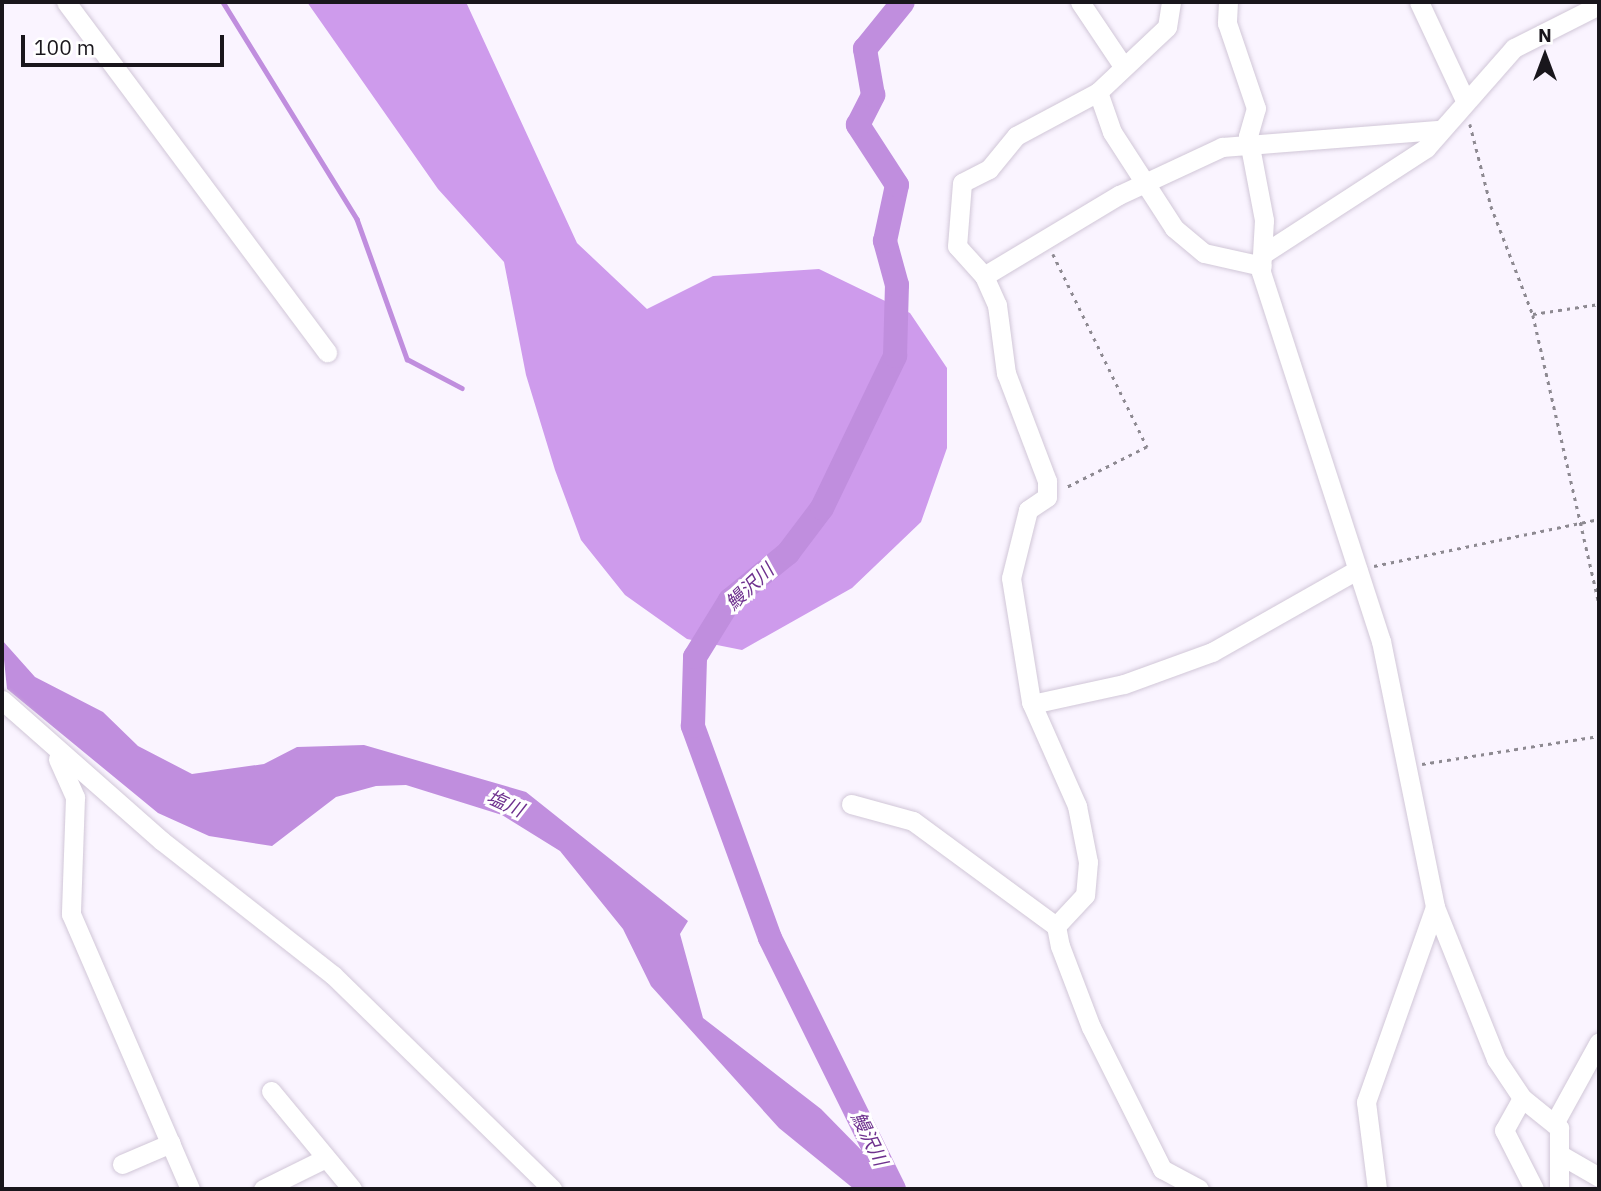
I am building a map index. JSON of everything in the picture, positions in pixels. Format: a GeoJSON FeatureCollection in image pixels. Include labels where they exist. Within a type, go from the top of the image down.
{"type":"FeatureCollection","features":[{"type":"Feature","properties":{"kind":"street"},"geometry":{"type":"LineString","coordinates":[[66,2],[327,352]]}},
{"type":"Feature","properties":{"kind":"street"},"geometry":{"type":"LineString","coordinates":[[1080,2],[1121,63]]}},
{"type":"Feature","properties":{"kind":"street"},"geometry":{"type":"LineString","coordinates":[[1056,926],[1085,895],[1088,862],[1077,806],[1032,704],[1011,578],[1028,510],[1047,497],[1006,373],[997,305],[984,275],[957,246],[961,183],[989,169],[1016,136],[1098,92],[1121,63],[1167,27],[1171,2]]}},
{"type":"Feature","properties":{"kind":"street"},"geometry":{"type":"LineString","coordinates":[[1228,2],[1227,23],[1255,94],[1250,146],[1264,259],[1357,570],[1381,641],[1435,907],[1490,1048],[1522,1098],[1555,1122]]}},
{"type":"Feature","properties":{"kind":"street"},"geometry":{"type":"LineString","coordinates":[[1419,2],[1465,100]]}},
{"type":"Feature","properties":{"kind":"street"},"geometry":{"type":"LineString","coordinates":[[1098,92],[1112,132],[1174,228],[1204,253],[1264,259],[1400,169],[1440,130],[1514,48],[1599,5]]}},
{"type":"Feature","properties":{"kind":"street"},"geometry":{"type":"LineString","coordinates":[[984,275],[1144,182],[1222,147],[1440,130]]}},
{"type":"Feature","properties":{"kind":"street"},"geometry":{"type":"LineString","coordinates":[[1032,704],[1124,684],[1212,652],[1357,570]]}},
{"type":"Feature","properties":{"kind":"street"},"geometry":{"type":"LineString","coordinates":[[2,700],[51,746],[333,975],[552,1189]]}},
{"type":"Feature","properties":{"kind":"street"},"geometry":{"type":"LineString","coordinates":[[51,746],[75,797],[71,914],[190,1189]]}},
{"type":"Feature","properties":{"kind":"street"},"geometry":{"type":"LineString","coordinates":[[851,804],[914,821],[1056,926],[1091,1027],[1162,1169],[1199,1189]]}},
{"type":"Feature","properties":{"kind":"street"},"geometry":{"type":"LineString","coordinates":[[1377,1189],[1366,1125],[1368,1093],[1435,907]]}},
{"type":"Feature","properties":{"kind":"street"},"geometry":{"type":"LineString","coordinates":[[1559,1189],[1555,1122],[1599,1042]]}},
{"type":"Feature","properties":{"kind":"street"},"geometry":{"type":"LineString","coordinates":[[271,1091],[352,1189]]}},
{"type":"Feature","properties":{"kind":"street"},"geometry":{"type":"LineString","coordinates":[[1522,1098],[1504,1130],[1534,1189]]}},
{"type":"Feature","properties":{"kind":"street"},"geometry":{"type":"LineString","coordinates":[[122,1164],[171,1143]]}},
{"type":"Feature","properties":{"kind":"street"},"geometry":{"type":"LineString","coordinates":[[1559,1154],[1599,1177]]}},
{"type":"Feature","properties":{"kind":"street"},"geometry":{"type":"LineString","coordinates":[[262,1189],[306,1181],[326,1157]]}},
{"type":"Feature","properties":{"kind":"path"},"geometry":{"type":"LineString","coordinates":[[1465,100],[1483,183],[1533,315],[1599,604]]}},
{"type":"Feature","properties":{"kind":"path"},"geometry":{"type":"LineString","coordinates":[[1045,238],[1147,447],[1047,497]]}},
{"type":"Feature","properties":{"kind":"path"},"geometry":{"type":"LineString","coordinates":[[1533,315],[1599,303]]}},
{"type":"Feature","properties":{"kind":"path"},"geometry":{"type":"LineString","coordinates":[[1357,570],[1599,519]]}},
{"type":"Feature","properties":{"kind":"path"},"geometry":{"type":"LineString","coordinates":[[1405,766],[1599,736]]}},
{"type":"Feature","properties":{"kind":"shaded area"},"geometry":{"type":"Polygon","coordinates":[[[307,2],[466,2],[577,243],[647,309],[713,276],[819,269],[910,313],[947,368],[947,448],[921,522],[852,588],[742,650],[687,639],[625,595],[581,540],[555,470],[526,375],[504,262],[438,189],[307,2]]]}},
{"type":"Feature","properties":{"kind":"water","name":"塩川"},"geometry":{"type":"Polygon","coordinates":[[[2,640],[35,677],[103,712],[138,746],[192,774],[264,764],[297,747],[364,745],[526,792],[688,921],[680,934],[703,1018],[821,1109],[872,1161],[893,1167],[903,1189],[854,1189],[779,1128],[651,986],[623,929],[560,851],[502,815],[406,785],[376,786],[336,797],[272,846],[209,836],[158,813],[7,689],[2,640]]]}},
{"type":"Feature","properties":{"kind":"waterway"},"geometry":{"type":"LineString","coordinates":[[223,2],[357,219],[407,359],[462,388]]}},
{"type":"Feature","properties":{"kind":"waterway","name":"鰻沢川"},"geometry":{"type":"LineString","coordinates":[[894,1189],[770,938],[693,726],[695,657],[730,600],[788,553],[822,508],[895,356],[897,285],[885,241],[897,185],[858,125],[873,95],[865,49],[903,2]]}}]}
